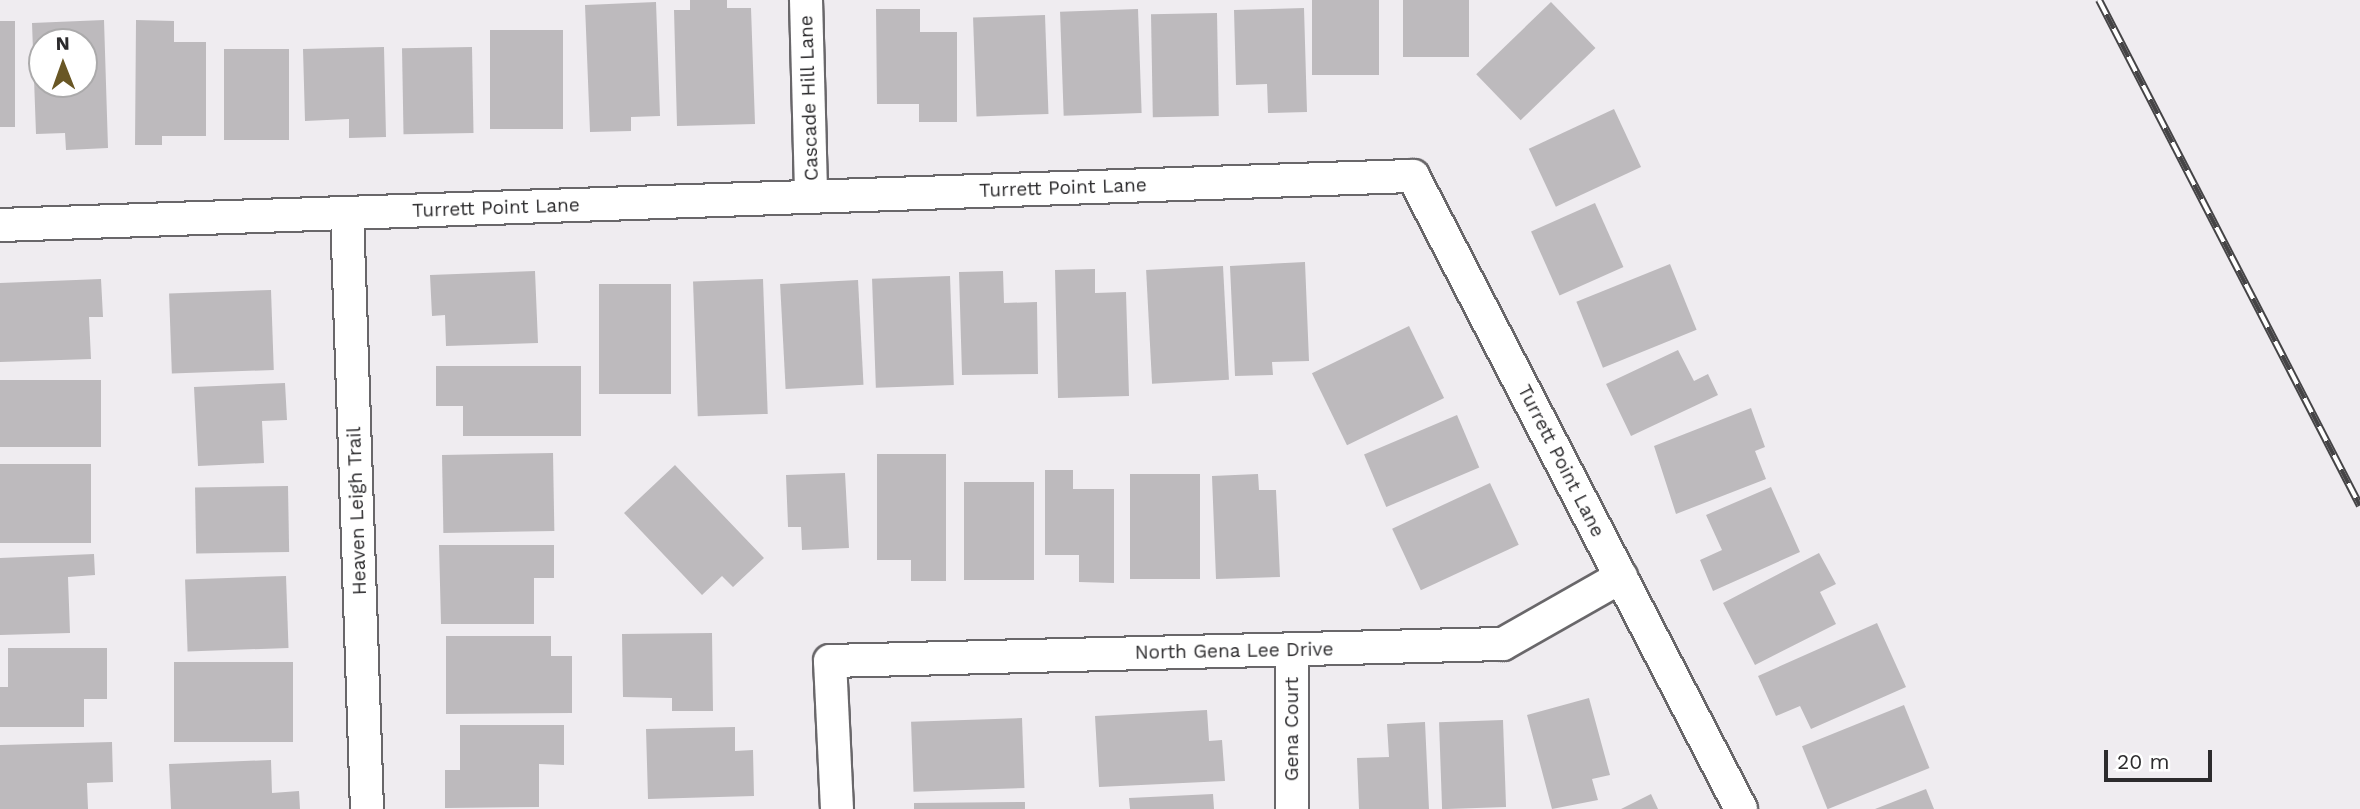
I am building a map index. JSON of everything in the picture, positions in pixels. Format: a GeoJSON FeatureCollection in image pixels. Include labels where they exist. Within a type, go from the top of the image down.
{"type":"FeatureCollection","features":[{"type":"Feature","properties":{"kind":"street","name":"Cascade Hill Lane"},"geometry":{"type":"LineString","coordinates":[[806,0],[811,197]]}},
{"type":"Feature","properties":{"kind":"street","name":"Turrett Point Lane"},"geometry":{"type":"LineString","coordinates":[[0,225],[1413,176],[1741,809]]}},
{"type":"Feature","properties":{"kind":"street","name":"Heaven Leigh Trail"},"geometry":{"type":"LineString","coordinates":[[347,214],[367,809]]}},
{"type":"Feature","properties":{"kind":"street","name":"North Gena Lee Drive"},"geometry":{"type":"LineString","coordinates":[[837,809],[830,661],[1503,644],[1621,577]]}},
{"type":"Feature","properties":{"kind":"street","name":"Gena Court"},"geometry":{"type":"LineString","coordinates":[[1292,649],[1292,809]]}},
{"type":"Feature","properties":{"kind":"building"},"geometry":{"type":"Polygon","coordinates":[[[690,0],[727,0],[727,8],[751,8],[755,124],[677,126],[674,10],[690,10],[690,0]]]}},
{"type":"Feature","properties":{"kind":"building"},"geometry":{"type":"Polygon","coordinates":[[[1312,0],[1379,0],[1379,75],[1312,75],[1312,0]]]}},
{"type":"Feature","properties":{"kind":"building"},"geometry":{"type":"Polygon","coordinates":[[[1403,0],[1469,0],[1469,57],[1403,57],[1403,0]]]}},
{"type":"Feature","properties":{"kind":"building"},"geometry":{"type":"Polygon","coordinates":[[[656,2],[660,116],[631,117],[631,131],[590,132],[585,5],[656,2]]]}},
{"type":"Feature","properties":{"kind":"building"},"geometry":{"type":"Polygon","coordinates":[[[1551,2],[1595,48],[1521,120],[1476,74],[1551,2]]]}},
{"type":"Feature","properties":{"kind":"building"},"geometry":{"type":"Polygon","coordinates":[[[1304,8],[1307,112],[1268,113],[1267,84],[1236,85],[1234,10],[1304,8]]]}},
{"type":"Feature","properties":{"kind":"building"},"geometry":{"type":"Polygon","coordinates":[[[876,9],[920,9],[920,32],[957,32],[957,122],[919,122],[919,104],[877,104],[876,9]]]}},
{"type":"Feature","properties":{"kind":"building"},"geometry":{"type":"Polygon","coordinates":[[[1138,9],[1142,113],[1064,116],[1060,12],[1138,9]]]}},
{"type":"Feature","properties":{"kind":"building"},"geometry":{"type":"Polygon","coordinates":[[[1217,13],[1219,116],[1153,117],[1151,14],[1217,13]]]}},
{"type":"Feature","properties":{"kind":"building"},"geometry":{"type":"Polygon","coordinates":[[[1045,15],[1048,114],[976,116],[973,18],[1045,15]]]}},
{"type":"Feature","properties":{"kind":"building"},"geometry":{"type":"Polygon","coordinates":[[[104,20],[108,148],[66,150],[65,133],[36,134],[35,98],[98,98],[98,28],[32,28],[32,23],[104,20]]]}},
{"type":"Feature","properties":{"kind":"building"},"geometry":{"type":"Polygon","coordinates":[[[136,20],[174,21],[174,42],[206,42],[206,136],[162,136],[162,145],[135,145],[136,20]]]}},
{"type":"Feature","properties":{"kind":"building"},"geometry":{"type":"Polygon","coordinates":[[[0,21],[15,21],[15,127],[0,127],[0,21]]]}},
{"type":"Feature","properties":{"kind":"building"},"geometry":{"type":"Polygon","coordinates":[[[490,30],[563,30],[563,129],[490,129],[490,30]]]}},
{"type":"Feature","properties":{"kind":"building"},"geometry":{"type":"Polygon","coordinates":[[[384,47],[386,137],[349,138],[349,119],[305,121],[303,49],[384,47]]]}},
{"type":"Feature","properties":{"kind":"building"},"geometry":{"type":"Polygon","coordinates":[[[472,47],[474,133],[404,134],[402,48],[472,47]]]}},
{"type":"Feature","properties":{"kind":"building"},"geometry":{"type":"Polygon","coordinates":[[[224,49],[289,49],[289,140],[224,140],[224,49]]]}},
{"type":"Feature","properties":{"kind":"building"},"geometry":{"type":"Polygon","coordinates":[[[1614,109],[1641,167],[1556,207],[1529,149],[1614,109]]]}},
{"type":"Feature","properties":{"kind":"building"},"geometry":{"type":"Polygon","coordinates":[[[1595,203],[1623,267],[1560,295],[1531,231],[1595,203]]]}},
{"type":"Feature","properties":{"kind":"building"},"geometry":{"type":"Polygon","coordinates":[[[1305,262],[1309,361],[1272,362],[1273,375],[1235,376],[1230,266],[1305,262]]]}},
{"type":"Feature","properties":{"kind":"building"},"geometry":{"type":"Polygon","coordinates":[[[1670,264],[1697,330],[1603,368],[1576,302],[1670,264]]]}},
{"type":"Feature","properties":{"kind":"building"},"geometry":{"type":"Polygon","coordinates":[[[1223,266],[1229,380],[1152,384],[1146,270],[1223,266]]]}},
{"type":"Feature","properties":{"kind":"building"},"geometry":{"type":"Polygon","coordinates":[[[1095,269],[1095,293],[1126,292],[1129,396],[1058,398],[1055,270],[1095,269]]]}},
{"type":"Feature","properties":{"kind":"building"},"geometry":{"type":"Polygon","coordinates":[[[535,271],[538,343],[446,346],[445,315],[432,316],[430,275],[535,271]]]}},
{"type":"Feature","properties":{"kind":"building"},"geometry":{"type":"Polygon","coordinates":[[[1003,271],[1004,303],[1037,302],[1038,374],[962,375],[959,272],[1003,271]]]}},
{"type":"Feature","properties":{"kind":"building"},"geometry":{"type":"Polygon","coordinates":[[[950,276],[954,385],[876,388],[872,279],[950,276]]]}},
{"type":"Feature","properties":{"kind":"building"},"geometry":{"type":"Polygon","coordinates":[[[101,279],[103,317],[89,317],[91,359],[0,362],[0,283],[101,279]]]}},
{"type":"Feature","properties":{"kind":"building"},"geometry":{"type":"Polygon","coordinates":[[[763,279],[768,414],[698,416],[693,281],[763,279]]]}},
{"type":"Feature","properties":{"kind":"building"},"geometry":{"type":"Polygon","coordinates":[[[858,280],[863,385],[786,389],[780,284],[858,280]]]}},
{"type":"Feature","properties":{"kind":"building"},"geometry":{"type":"Polygon","coordinates":[[[599,284],[671,284],[671,394],[599,394],[599,284]]]}},
{"type":"Feature","properties":{"kind":"building"},"geometry":{"type":"Polygon","coordinates":[[[271,290],[274,370],[172,374],[169,294],[271,290]]]}},
{"type":"Feature","properties":{"kind":"building"},"geometry":{"type":"Polygon","coordinates":[[[1409,326],[1444,398],[1347,445],[1312,373],[1409,326]]]}},
{"type":"Feature","properties":{"kind":"building"},"geometry":{"type":"Polygon","coordinates":[[[1678,350],[1694,381],[1708,374],[1718,395],[1631,436],[1606,384],[1678,350]]]}},
{"type":"Feature","properties":{"kind":"building"},"geometry":{"type":"Polygon","coordinates":[[[436,366],[581,366],[581,436],[463,436],[463,406],[436,406],[436,366]]]}},
{"type":"Feature","properties":{"kind":"building"},"geometry":{"type":"Polygon","coordinates":[[[0,380],[101,380],[101,447],[0,447],[0,380]]]}},
{"type":"Feature","properties":{"kind":"building"},"geometry":{"type":"Polygon","coordinates":[[[285,383],[287,420],[262,421],[264,463],[198,466],[194,387],[285,383]]]}},
{"type":"Feature","properties":{"kind":"building"},"geometry":{"type":"Polygon","coordinates":[[[1751,408],[1765,447],[1755,451],[1766,479],[1676,514],[1654,446],[1751,408]]]}},
{"type":"Feature","properties":{"kind":"building"},"geometry":{"type":"Polygon","coordinates":[[[1457,415],[1479,467],[1386,507],[1364,454],[1457,415]]]}},
{"type":"Feature","properties":{"kind":"building"},"geometry":{"type":"Polygon","coordinates":[[[553,453],[554,531],[443,533],[442,455],[553,453]]]}},
{"type":"Feature","properties":{"kind":"building"},"geometry":{"type":"Polygon","coordinates":[[[877,454],[946,454],[946,581],[911,581],[911,560],[877,560],[877,454]]]}},
{"type":"Feature","properties":{"kind":"building"},"geometry":{"type":"Polygon","coordinates":[[[0,464],[91,464],[91,543],[0,543],[0,464]]]}},
{"type":"Feature","properties":{"kind":"building"},"geometry":{"type":"Polygon","coordinates":[[[675,465],[764,558],[733,587],[722,576],[702,595],[624,513],[675,465]]]}},
{"type":"Feature","properties":{"kind":"building"},"geometry":{"type":"Polygon","coordinates":[[[1045,470],[1073,470],[1073,489],[1114,489],[1114,583],[1079,582],[1079,555],[1045,555],[1045,470]]]}},
{"type":"Feature","properties":{"kind":"building"},"geometry":{"type":"Polygon","coordinates":[[[845,473],[849,548],[802,550],[801,527],[788,527],[786,475],[845,473]]]}},
{"type":"Feature","properties":{"kind":"building"},"geometry":{"type":"Polygon","coordinates":[[[1130,474],[1200,474],[1200,579],[1130,579],[1130,474]]]}},
{"type":"Feature","properties":{"kind":"building"},"geometry":{"type":"Polygon","coordinates":[[[1258,474],[1259,490],[1276,490],[1280,577],[1216,579],[1212,476],[1258,474]]]}},
{"type":"Feature","properties":{"kind":"building"},"geometry":{"type":"Polygon","coordinates":[[[964,482],[1034,482],[1034,580],[964,580],[964,482]]]}},
{"type":"Feature","properties":{"kind":"building"},"geometry":{"type":"Polygon","coordinates":[[[1490,483],[1519,545],[1421,590],[1392,529],[1490,483]]]}},
{"type":"Feature","properties":{"kind":"building"},"geometry":{"type":"Polygon","coordinates":[[[288,486],[289,552],[196,554],[195,488],[288,486]]]}},
{"type":"Feature","properties":{"kind":"building"},"geometry":{"type":"Polygon","coordinates":[[[1771,487],[1800,552],[1713,591],[1700,560],[1722,550],[1706,515],[1771,487]]]}},
{"type":"Feature","properties":{"kind":"building"},"geometry":{"type":"Polygon","coordinates":[[[439,545],[554,545],[554,578],[534,578],[534,624],[441,624],[439,545]]]}},
{"type":"Feature","properties":{"kind":"building"},"geometry":{"type":"Polygon","coordinates":[[[1819,553],[1836,584],[1820,592],[1836,624],[1755,665],[1723,603],[1819,553]]]}},
{"type":"Feature","properties":{"kind":"building"},"geometry":{"type":"Polygon","coordinates":[[[94,554],[95,575],[68,577],[70,633],[0,635],[0,558],[94,554]]]}},
{"type":"Feature","properties":{"kind":"building"},"geometry":{"type":"Polygon","coordinates":[[[286,576],[289,648],[188,651],[185,580],[286,576]]]}},
{"type":"Feature","properties":{"kind":"building"},"geometry":{"type":"Polygon","coordinates":[[[1877,623],[1906,687],[1811,729],[1800,706],[1776,716],[1758,676],[1877,623]]]}},
{"type":"Feature","properties":{"kind":"building"},"geometry":{"type":"Polygon","coordinates":[[[712,633],[713,711],[672,711],[672,698],[623,697],[622,634],[712,633]]]}},
{"type":"Feature","properties":{"kind":"building"},"geometry":{"type":"Polygon","coordinates":[[[446,636],[551,636],[551,656],[572,656],[572,713],[446,714],[446,636]]]}},
{"type":"Feature","properties":{"kind":"building"},"geometry":{"type":"Polygon","coordinates":[[[8,648],[107,648],[107,699],[84,699],[84,727],[0,727],[0,687],[8,687],[8,648]]]}},
{"type":"Feature","properties":{"kind":"building"},"geometry":{"type":"Polygon","coordinates":[[[174,662],[293,662],[293,742],[174,742],[174,662]]]}},
{"type":"Feature","properties":{"kind":"building"},"geometry":{"type":"Polygon","coordinates":[[[1589,698],[1610,775],[1592,779],[1598,800],[1552,809],[1527,715],[1589,698]]]}},
{"type":"Feature","properties":{"kind":"building"},"geometry":{"type":"Polygon","coordinates":[[[1904,705],[1929,768],[1827,809],[1802,746],[1904,705]]]}},
{"type":"Feature","properties":{"kind":"building"},"geometry":{"type":"Polygon","coordinates":[[[1207,710],[1209,741],[1222,740],[1225,781],[1099,787],[1095,716],[1207,710]]]}},
{"type":"Feature","properties":{"kind":"building"},"geometry":{"type":"Polygon","coordinates":[[[1022,718],[1024,788],[914,792],[911,722],[1022,718]]]}},
{"type":"Feature","properties":{"kind":"building"},"geometry":{"type":"Polygon","coordinates":[[[1503,720],[1506,807],[1442,809],[1439,722],[1503,720]]]}},
{"type":"Feature","properties":{"kind":"building"},"geometry":{"type":"Polygon","coordinates":[[[1425,722],[1429,809],[1359,809],[1357,758],[1389,757],[1387,724],[1425,722]]]}},
{"type":"Feature","properties":{"kind":"building"},"geometry":{"type":"Polygon","coordinates":[[[460,725],[564,725],[564,765],[539,764],[539,807],[445,808],[445,770],[460,770],[460,725]]]}},
{"type":"Feature","properties":{"kind":"building"},"geometry":{"type":"Polygon","coordinates":[[[735,727],[735,751],[753,750],[754,796],[648,799],[646,729],[735,727]]]}},
{"type":"Feature","properties":{"kind":"building"},"geometry":{"type":"Polygon","coordinates":[[[112,742],[113,782],[87,783],[88,809],[0,809],[0,745],[112,742]]]}},
{"type":"Feature","properties":{"kind":"building"},"geometry":{"type":"Polygon","coordinates":[[[271,760],[272,793],[299,791],[300,809],[171,809],[169,764],[271,760]]]}},
{"type":"Feature","properties":{"kind":"building"},"geometry":{"type":"Polygon","coordinates":[[[1926,789],[1934,809],[1875,809],[1926,789]]]}},
{"type":"Feature","properties":{"kind":"building"},"geometry":{"type":"Polygon","coordinates":[[[1213,794],[1214,809],[1130,809],[1129,798],[1213,794]]]}},
{"type":"Feature","properties":{"kind":"building"},"geometry":{"type":"Polygon","coordinates":[[[1651,794],[1658,809],[1621,809],[1651,794]]]}},
{"type":"Feature","properties":{"kind":"building"},"geometry":{"type":"Polygon","coordinates":[[[1025,802],[1025,809],[914,809],[914,803],[1025,802]]]}},
{"type":"Feature","properties":{"kind":"railway"},"geometry":{"type":"LineString","coordinates":[[2099,0],[2360,506]]}}]}
